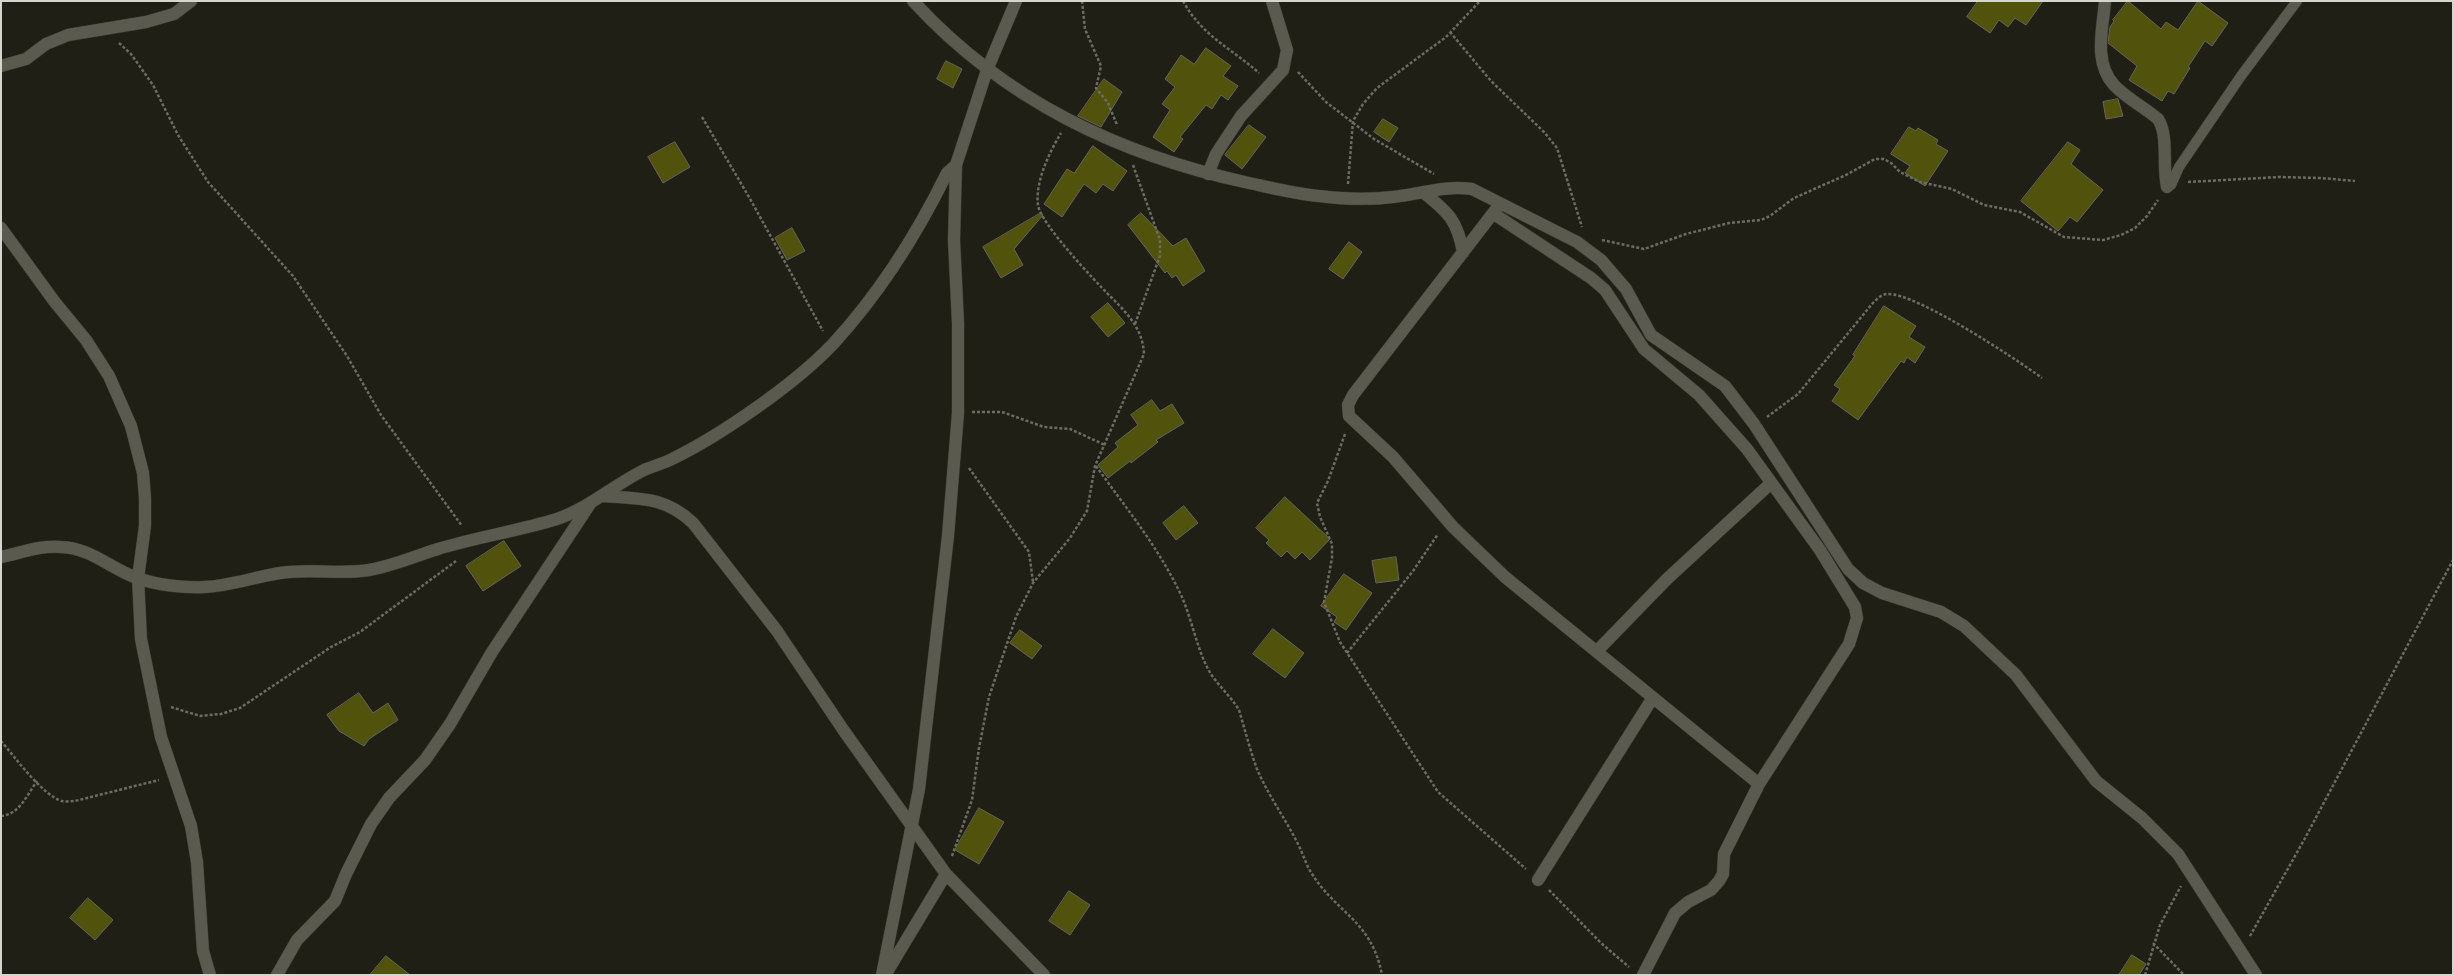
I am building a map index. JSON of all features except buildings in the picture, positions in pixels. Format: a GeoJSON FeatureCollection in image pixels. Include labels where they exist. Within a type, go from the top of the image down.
{"type":"FeatureCollection","features":[{"type":"Feature","properties":{"kind":"street"},"geometry":{"type":"LineString","coordinates":[[1,66],[26,59],[46,44],[68,35],[146,22],[174,14],[191,1]]}},
{"type":"Feature","properties":{"kind":"street"},"geometry":{"type":"LineString","coordinates":[[913,1],[933,23],[987,70],[1068,121],[1173,164],[1208,174],[1319,196],[1369,199],[1455,187],[1472,189],[1582,240],[1616,276],[1626,289],[1651,335],[1715,377],[1725,386],[1754,424],[1848,569],[1862,583],[1904,602],[1941,612],[1964,626],[2016,675],[2096,781],[2163,837],[2190,872],[2256,975]]}},
{"type":"Feature","properties":{"kind":"street"},"geometry":{"type":"LineString","coordinates":[[884,975],[919,789],[948,536],[956,450],[958,413],[958,323],[954,240],[956,165],[987,70],[1016,1]]}},
{"type":"Feature","properties":{"kind":"street"},"geometry":{"type":"LineString","coordinates":[[1208,174],[1216,154],[1241,116],[1283,70],[1287,50],[1272,1]]}},
{"type":"Feature","properties":{"kind":"street"},"geometry":{"type":"LineString","coordinates":[[2105,1],[2100,56],[2105,72],[2114,85],[2152,114],[2163,127],[2163,170],[2169,186]]}},
{"type":"Feature","properties":{"kind":"street"},"geometry":{"type":"LineString","coordinates":[[1,558],[39,548],[62,547],[90,553],[138,578],[170,585],[201,587],[232,584],[280,573],[307,571],[342,573],[376,569],[473,540],[558,518],[590,504],[642,471],[670,460],[708,439],[777,392],[832,345],[862,310],[909,243],[947,173],[956,165]]}},
{"type":"Feature","properties":{"kind":"street"},"geometry":{"type":"LineString","coordinates":[[1423,192],[1452,218],[1460,233],[1463,253]]}},
{"type":"Feature","properties":{"kind":"street"},"geometry":{"type":"LineString","coordinates":[[1501,203],[1353,395],[1348,405],[1349,416],[1393,457],[1447,520],[1505,577],[1597,651],[1652,699],[1759,784]]}},
{"type":"Feature","properties":{"kind":"street"},"geometry":{"type":"LineString","coordinates":[[1494,214],[1586,274],[1605,290],[1644,349],[1699,395],[1720,416],[1747,449],[1770,484],[1820,550],[1855,607],[1857,618],[1849,644],[1759,784],[1724,854],[1724,874],[1711,890],[1688,902],[1675,913],[1638,973]]}},
{"type":"Feature","properties":{"kind":"street"},"geometry":{"type":"LineString","coordinates":[[1,228],[54,302],[86,340],[110,376],[131,426],[143,473],[145,498],[145,526],[138,578],[141,639],[161,737],[191,826],[197,862],[203,951],[210,975]]}},
{"type":"Feature","properties":{"kind":"street"},"geometry":{"type":"LineString","coordinates":[[1597,651],[1667,579],[1770,484]]}},
{"type":"Feature","properties":{"kind":"street"},"geometry":{"type":"LineString","coordinates":[[603,496],[664,503],[678,509],[693,523],[777,631],[911,827],[946,874],[1044,975]]}},
{"type":"Feature","properties":{"kind":"street"},"geometry":{"type":"LineString","coordinates":[[277,975],[297,940],[335,901],[346,874],[371,824],[389,798],[425,760],[450,724],[492,652],[590,504]]}},
{"type":"Feature","properties":{"kind":"street"},"geometry":{"type":"LineString","coordinates":[[1538,880],[1652,699]]}},
{"type":"Feature","properties":{"kind":"street"},"geometry":{"type":"LineString","coordinates":[[884,975],[946,874]]}},
{"type":"Feature","properties":{"kind":"lane"},"geometry":{"type":"LineString","coordinates":[[2169,186],[2241,76],[2297,1]]}},
{"type":"Feature","properties":{"kind":"path"},"geometry":{"type":"LineString","coordinates":[[1082,1],[1085,29],[1101,66],[1096,88],[1103,96],[1114,116],[1123,144],[1160,240],[1160,256],[1135,324]]}},
{"type":"Feature","properties":{"kind":"path"},"geometry":{"type":"LineString","coordinates":[[1184,1],[1198,23],[1208,35],[1248,63],[1270,84]]}},
{"type":"Feature","properties":{"kind":"path"},"geometry":{"type":"LineString","coordinates":[[1348,198],[1348,168],[1354,121],[1363,104],[1377,88],[1450,32],[1480,1]]}},
{"type":"Feature","properties":{"kind":"path"},"geometry":{"type":"LineString","coordinates":[[104,29],[131,54],[153,85],[178,135],[208,182],[293,276],[347,356],[381,415],[473,540]]}},
{"type":"Feature","properties":{"kind":"path"},"geometry":{"type":"LineString","coordinates":[[1450,32],[1492,81],[1544,132],[1557,148],[1582,240],[1644,248],[1729,223],[1761,220],[1770,216],[1794,198],[1846,176],[1875,159],[1884,159],[1905,175],[1920,182],[1952,189],[1984,205],[2020,212],[2034,218],[2053,232],[2064,237],[2103,240],[2122,236],[2135,228],[2147,216],[2169,186],[2203,181],[2279,178],[2321,178],[2355,181]]}},
{"type":"Feature","properties":{"kind":"path"},"geometry":{"type":"LineString","coordinates":[[1287,50],[1303,80],[1326,102],[1354,121],[1374,139],[1455,187]]}},
{"type":"Feature","properties":{"kind":"path"},"geometry":{"type":"LineString","coordinates":[[702,117],[832,345]]}},
{"type":"Feature","properties":{"kind":"path"},"geometry":{"type":"LineString","coordinates":[[946,874],[972,800],[979,748],[989,698],[1016,617],[1033,583],[1070,538],[1087,511],[1095,466],[1144,354],[1143,342],[1135,324],[1067,248],[1048,224],[1038,207],[1038,194],[1043,172],[1056,142],[1068,121]]}},
{"type":"Feature","properties":{"kind":"path"},"geometry":{"type":"LineString","coordinates":[[1754,424],[1779,410],[1798,394],[1872,304],[1880,296],[1887,294],[1917,303],[2007,353],[2042,378]]}},
{"type":"Feature","properties":{"kind":"path"},"geometry":{"type":"LineString","coordinates":[[958,413],[985,410],[1002,412],[1044,427],[1070,429],[1105,445]]}},
{"type":"Feature","properties":{"kind":"path"},"geometry":{"type":"LineString","coordinates":[[1349,416],[1341,448],[1317,503],[1320,517],[1332,544],[1332,558],[1324,602],[1340,642],[1438,792],[1538,880],[1601,943],[1638,973]]}},
{"type":"Feature","properties":{"kind":"path"},"geometry":{"type":"LineString","coordinates":[[956,450],[1029,552],[1033,583]]}},
{"type":"Feature","properties":{"kind":"path"},"geometry":{"type":"LineString","coordinates":[[1095,466],[1144,530],[1170,574],[1181,595],[1209,670],[1232,698],[1239,710],[1266,789],[1298,844],[1309,869],[1324,891],[1359,924],[1372,941],[1378,955],[1382,975]]}},
{"type":"Feature","properties":{"kind":"path"},"geometry":{"type":"LineString","coordinates":[[1347,653],[1413,571],[1447,520]]}},
{"type":"Feature","properties":{"kind":"path"},"geometry":{"type":"LineString","coordinates":[[153,696],[177,710],[200,716],[221,714],[240,708],[331,647],[366,628],[460,558]]}},
{"type":"Feature","properties":{"kind":"path"},"geometry":{"type":"LineString","coordinates":[[2242,951],[2453,560]]}},
{"type":"Feature","properties":{"kind":"path"},"geometry":{"type":"LineString","coordinates":[[1,741],[37,781],[52,795],[62,801],[75,801],[173,776]]}},
{"type":"Feature","properties":{"kind":"path"},"geometry":{"type":"LineString","coordinates":[[1,816],[9,816],[18,810],[37,781]]}},
{"type":"Feature","properties":{"kind":"path"},"geometry":{"type":"LineString","coordinates":[[2145,975],[2153,943],[2171,902],[2190,872]]}},
{"type":"Feature","properties":{"kind":"path"},"geometry":{"type":"LineString","coordinates":[[2153,943],[2184,975]]}}]}
